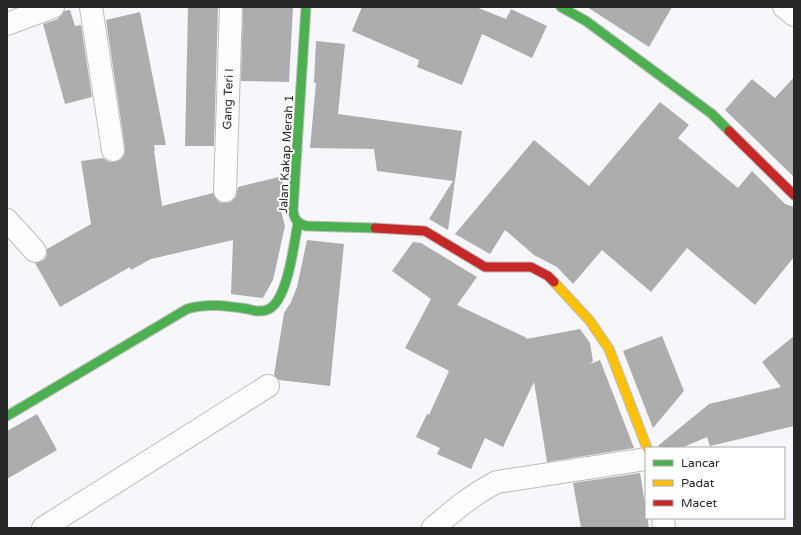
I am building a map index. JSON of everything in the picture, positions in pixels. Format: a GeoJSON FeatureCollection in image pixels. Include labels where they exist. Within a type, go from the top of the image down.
{"type":"FeatureCollection","features":[{"type":"Feature","properties":{"kind":"street"},"geometry":{"type":"LineString","coordinates":[[7,24],[53,7]]}},
{"type":"Feature","properties":{"kind":"street"},"geometry":{"type":"LineString","coordinates":[[91,7],[113,150]]}},
{"type":"Feature","properties":{"kind":"street","name":"Gang Teri I"},"geometry":{"type":"LineString","coordinates":[[225,191],[230,7]]}},
{"type":"Feature","properties":{"kind":"street","name":"Jalan Kakap Merah 1"},"geometry":{"type":"LineString","coordinates":[[306,7],[293,210],[294,219],[298,224],[306,226],[414,229],[425,231],[485,267],[531,267],[540,270],[548,276],[590,321],[609,349],[647,447]]}},
{"type":"Feature","properties":{"kind":"street"},"geometry":{"type":"LineString","coordinates":[[561,7],[586,21],[712,114],[794,195]]}},
{"type":"Feature","properties":{"kind":"street"},"geometry":{"type":"LineString","coordinates":[[784,7],[794,14]]}},
{"type":"Feature","properties":{"kind":"street"},"geometry":{"type":"LineString","coordinates":[[7,220],[36,251]]}},
{"type":"Feature","properties":{"kind":"street"},"geometry":{"type":"LineString","coordinates":[[7,416],[187,309],[210,304],[261,311],[274,306],[282,294],[298,224]]}},
{"type":"Feature","properties":{"kind":"street"},"geometry":{"type":"LineString","coordinates":[[43,528],[268,386]]}},
{"type":"Feature","properties":{"kind":"street"},"geometry":{"type":"LineString","coordinates":[[433,528],[482,489],[497,482],[645,459]]}},
{"type":"Feature","properties":{"kind":"building"},"geometry":{"type":"Polygon","coordinates":[[[188,7],[218,7],[214,146],[185,146],[188,7]]]}},
{"type":"Feature","properties":{"kind":"building"},"geometry":{"type":"Polygon","coordinates":[[[243,7],[293,7],[289,82],[241,81],[243,7]]]}},
{"type":"Feature","properties":{"kind":"building"},"geometry":{"type":"Polygon","coordinates":[[[362,7],[476,7],[506,19],[511,9],[547,26],[532,58],[482,34],[462,85],[417,67],[419,60],[352,31],[362,7]]]}},
{"type":"Feature","properties":{"kind":"building"},"geometry":{"type":"Polygon","coordinates":[[[587,7],[672,7],[649,47],[587,7]]]}},
{"type":"Feature","properties":{"kind":"building"},"geometry":{"type":"Polygon","coordinates":[[[70,10],[75,26],[81,25],[92,97],[65,104],[43,24],[58,19],[64,11],[70,10]]]}},
{"type":"Feature","properties":{"kind":"building"},"geometry":{"type":"Polygon","coordinates":[[[140,12],[166,145],[154,145],[162,206],[213,193],[219,202],[231,202],[236,197],[238,187],[283,176],[281,211],[285,226],[273,280],[263,298],[231,294],[233,240],[151,259],[131,270],[130,267],[60,307],[35,263],[44,260],[47,255],[47,249],[91,224],[81,161],[103,158],[109,162],[115,162],[121,159],[124,155],[125,148],[106,20],[140,12]]]}},
{"type":"Feature","properties":{"kind":"building"},"geometry":{"type":"Polygon","coordinates":[[[316,41],[345,44],[338,114],[462,131],[448,230],[429,219],[453,181],[377,171],[374,149],[310,148],[316,83],[314,83],[316,41]]]}},
{"type":"Feature","properties":{"kind":"building"},"geometry":{"type":"Polygon","coordinates":[[[794,77],[794,177],[725,110],[752,79],[775,98],[794,77]]]}},
{"type":"Feature","properties":{"kind":"building"},"geometry":{"type":"Polygon","coordinates":[[[660,102],[689,125],[678,138],[738,188],[752,171],[785,204],[794,207],[794,257],[755,305],[687,248],[651,292],[602,250],[573,284],[557,267],[534,255],[505,230],[490,254],[455,234],[534,140],[589,186],[660,102]]]}},
{"type":"Feature","properties":{"kind":"building"},"geometry":{"type":"Polygon","coordinates":[[[307,240],[344,244],[330,386],[279,380],[274,375],[284,313],[291,302],[297,287],[307,240]]]}},
{"type":"Feature","properties":{"kind":"building"},"geometry":{"type":"Polygon","coordinates":[[[413,242],[421,243],[477,277],[457,305],[527,338],[526,339],[580,329],[590,343],[593,361],[590,364],[600,360],[634,448],[547,462],[534,382],[503,447],[485,438],[471,469],[437,454],[440,448],[416,437],[427,414],[429,415],[449,371],[405,348],[431,299],[392,271],[413,242]]]}},
{"type":"Feature","properties":{"kind":"building"},"geometry":{"type":"Polygon","coordinates":[[[662,336],[684,391],[653,428],[623,351],[662,336]]]}},
{"type":"Feature","properties":{"kind":"building"},"geometry":{"type":"Polygon","coordinates":[[[794,336],[794,426],[710,446],[707,437],[683,447],[659,447],[659,445],[709,404],[781,387],[762,362],[794,336]]]}},
{"type":"Feature","properties":{"kind":"building"},"geometry":{"type":"Polygon","coordinates":[[[37,414],[57,450],[7,479],[7,431],[37,414]]]}},
{"type":"Feature","properties":{"kind":"building"},"geometry":{"type":"Polygon","coordinates":[[[640,473],[645,504],[645,519],[648,519],[649,528],[581,528],[573,483],[640,473]]]}},
{"type":"Feature","properties":{"kind":"traffic: fast"},"geometry":{"type":"LineString","coordinates":[[306,7],[293,210],[294,216],[300,224],[306,226],[375,228]]}},
{"type":"Feature","properties":{"kind":"traffic: fast"},"geometry":{"type":"LineString","coordinates":[[561,7],[586,21],[712,114],[729,131]]}},
{"type":"Feature","properties":{"kind":"traffic: fast"},"geometry":{"type":"LineString","coordinates":[[7,416],[187,309],[202,306],[233,307],[258,311],[269,309],[276,303],[285,283],[298,223]]}},
{"type":"Feature","properties":{"kind":"traffic: slow"},"geometry":{"type":"LineString","coordinates":[[554,282],[590,321],[609,349],[647,447]]}},
{"type":"Feature","properties":{"kind":"traffic: jam"},"geometry":{"type":"LineString","coordinates":[[729,131],[794,195]]}},
{"type":"Feature","properties":{"kind":"traffic: jam"},"geometry":{"type":"LineString","coordinates":[[375,228],[425,231],[485,267],[531,267],[548,276],[554,282]]}}]}
